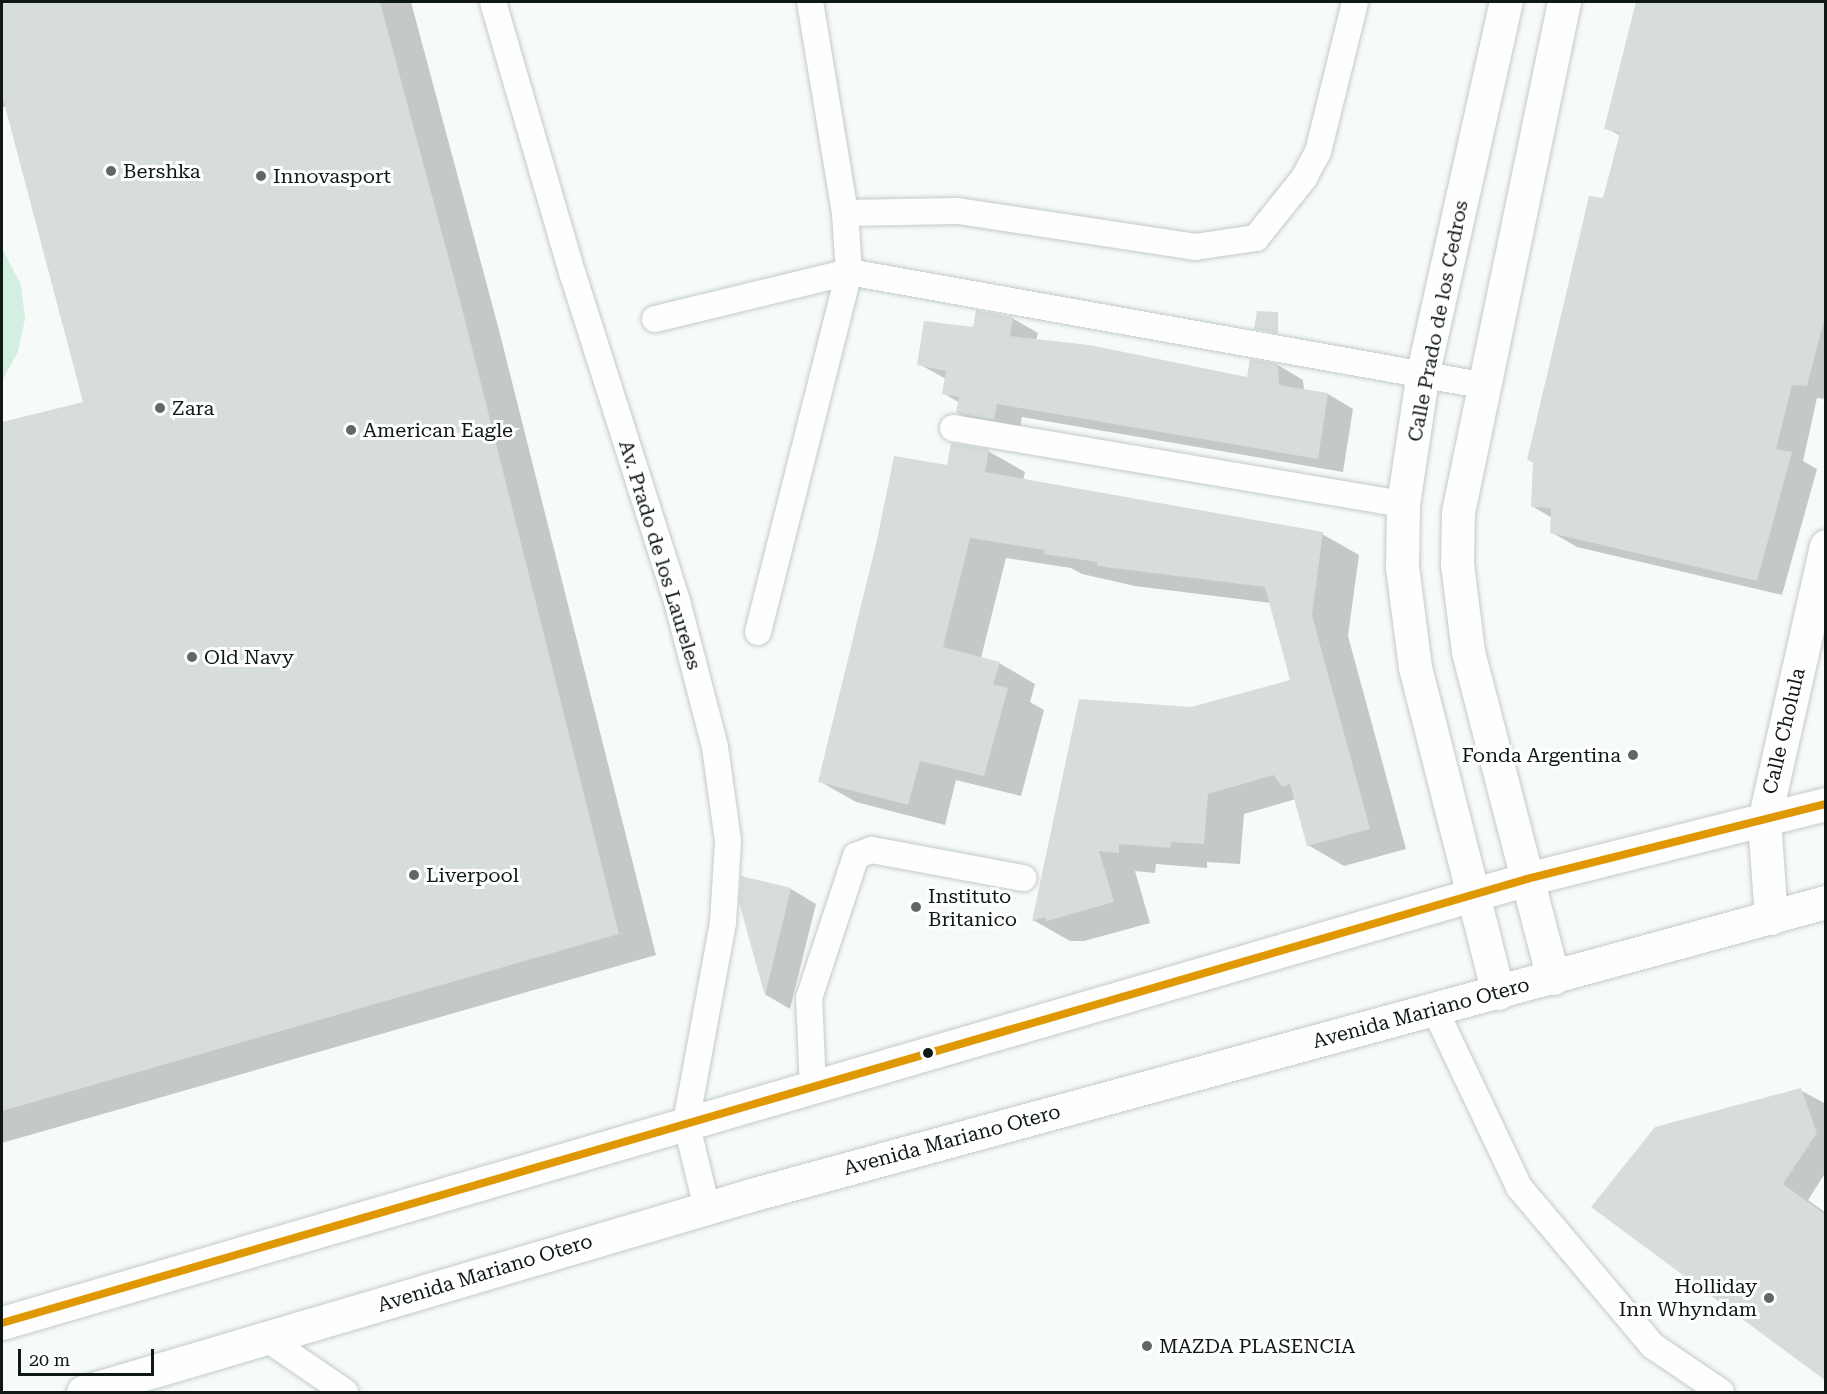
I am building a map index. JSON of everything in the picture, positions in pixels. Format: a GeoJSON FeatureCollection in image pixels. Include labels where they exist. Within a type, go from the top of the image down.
{"type":"FeatureCollection","features":[{"type":"Feature","properties":{"kind":"main road","name":"Calle Prado de los Cedros"},"geometry":{"type":"LineString","coordinates":[[1498,993],[1415,667],[1402,567],[1404,504],[1423,372],[1506,2]]}},
{"type":"Feature","properties":{"kind":"main road"},"geometry":{"type":"LineString","coordinates":[[1552,978],[1468,652],[1457,564],[1458,512],[1481,385],[1564,2]]}},
{"type":"Feature","properties":{"kind":"main road","name":"Calle Cholula"},"geometry":{"type":"LineString","coordinates":[[1771,918],[1764,821],[1826,546]]}},
{"type":"Feature","properties":{"kind":"main road"},"geometry":{"type":"LineString","coordinates":[[2,1323],[1527,879],[1826,804]]}},
{"type":"Feature","properties":{"kind":"main road","name":"Avenida Mariano Otero"},"geometry":{"type":"LineString","coordinates":[[83,1392],[707,1208],[1826,902]]}},
{"type":"Feature","properties":{"kind":"lane","name":"Av. Prado de los Laureles"},"geometry":{"type":"LineString","coordinates":[[493,2],[577,286],[677,601],[715,747],[728,841],[723,924],[686,1122]]}},
{"type":"Feature","properties":{"kind":"lane"},"geometry":{"type":"LineString","coordinates":[[758,632],[849,272],[845,213],[810,2]]}},
{"type":"Feature","properties":{"kind":"lane"},"geometry":{"type":"LineString","coordinates":[[845,213],[958,211],[1195,247],[1256,238],[1304,178],[1318,152],[1355,2]]}},
{"type":"Feature","properties":{"kind":"lane"},"geometry":{"type":"LineString","coordinates":[[655,319],[849,272],[1423,372],[1481,385]]}},
{"type":"Feature","properties":{"kind":"lane"},"geometry":{"type":"LineString","coordinates":[[953,428],[1404,504]]}},
{"type":"Feature","properties":{"kind":"lane"},"geometry":{"type":"LineString","coordinates":[[813,1088],[808,998],[856,856],[872,850],[1023,879]]}},
{"type":"Feature","properties":{"kind":"lane"},"geometry":{"type":"LineString","coordinates":[[1435,1010],[1519,1187],[1653,1346],[1721,1392]]}},
{"type":"Feature","properties":{"kind":"lane"},"geometry":{"type":"LineString","coordinates":[[686,1122],[707,1208]]}},
{"type":"Feature","properties":{"kind":"lane"},"geometry":{"type":"LineString","coordinates":[[266,1338],[345,1392]]}},
{"type":"Feature","properties":{"kind":"green space"},"geometry":{"type":"Polygon","coordinates":[[[2,248],[21,285],[25,319],[18,352],[2,381],[2,248]]]}},
{"type":"Feature","properties":{"kind":"building"},"geometry":{"type":"Polygon","coordinates":[[[2,2],[380,2],[462,308],[619,934],[2,1111],[2,422],[83,402],[2,95],[2,2]]]}},
{"type":"Feature","properties":{"kind":"building"},"geometry":{"type":"Polygon","coordinates":[[[1636,2],[1826,2],[1826,313],[1807,386],[1792,385],[1776,449],[1792,452],[1757,581],[1550,533],[1551,508],[1531,507],[1533,462],[1527,460],[1589,196],[1603,198],[1620,133],[1604,129],[1636,2]]]}},
{"type":"Feature","properties":{"kind":"building"},"geometry":{"type":"Polygon","coordinates":[[[976,310],[1013,317],[1010,336],[1089,345],[1247,377],[1250,359],[1278,364],[1279,385],[1328,393],[1318,459],[997,404],[994,420],[956,413],[959,397],[942,394],[946,371],[917,365],[924,321],[973,327],[976,310]]]}},
{"type":"Feature","properties":{"kind":"building"},"geometry":{"type":"Polygon","coordinates":[[[1257,311],[1278,312],[1278,334],[1254,329],[1257,311]]]}},
{"type":"Feature","properties":{"kind":"building"},"geometry":{"type":"Polygon","coordinates":[[[951,443],[989,449],[985,472],[1323,532],[1312,615],[1370,829],[1307,846],[1290,784],[1282,787],[1274,775],[1208,794],[1204,844],[1171,842],[1170,848],[1119,844],[1119,853],[1099,851],[1114,902],[1047,921],[1045,917],[1032,921],[1079,699],[1191,707],[1290,680],[1265,587],[1097,566],[1097,562],[1044,554],[1045,550],[970,538],[943,647],[1000,662],[993,684],[1008,688],[984,776],[920,761],[908,805],[818,782],[877,540],[894,456],[947,465],[951,443]]]}},
{"type":"Feature","properties":{"kind":"building"},"geometry":{"type":"Polygon","coordinates":[[[741,876],[791,888],[765,996],[739,902],[741,876]]]}},
{"type":"Feature","properties":{"kind":"building","name":"Holliday Inn Whyndam"},"geometry":{"type":"Polygon","coordinates":[[[1801,1088],[1817,1133],[1783,1184],[1826,1215],[1826,1381],[1591,1207],[1655,1127],[1801,1088]]]}},
{"type":"Feature","properties":{"kind":"transit line"},"geometry":{"type":"LineString","coordinates":[[2,1323],[1527,879],[1826,804]]}},
{"type":"Feature","properties":{"kind":"place","name":"Bershka"},"geometry":{"type":"Point","coordinates":[111,171]}},
{"type":"Feature","properties":{"kind":"place","name":"Innovasport"},"geometry":{"type":"Point","coordinates":[261,176]}},
{"type":"Feature","properties":{"kind":"place","name":"Zara"},"geometry":{"type":"Point","coordinates":[160,408]}},
{"type":"Feature","properties":{"kind":"place","name":"American Eagle"},"geometry":{"type":"Point","coordinates":[351,430]}},
{"type":"Feature","properties":{"kind":"place","name":"Old Navy"},"geometry":{"type":"Point","coordinates":[192,657]}},
{"type":"Feature","properties":{"kind":"place","name":"Fonda Argentina"},"geometry":{"type":"Point","coordinates":[1633,755]}},
{"type":"Feature","properties":{"kind":"place","name":"Liverpool"},"geometry":{"type":"Point","coordinates":[414,875]}},
{"type":"Feature","properties":{"kind":"place","name":"Instituto Britanico"},"geometry":{"type":"Point","coordinates":[916,907]}},
{"type":"Feature","properties":{"kind":"place","name":"Holliday Inn Whyndam"},"geometry":{"type":"Point","coordinates":[1769,1298]}},
{"type":"Feature","properties":{"kind":"place","name":"MAZDA PLASENCIA"},"geometry":{"type":"Point","coordinates":[1147,1346]}}]}
